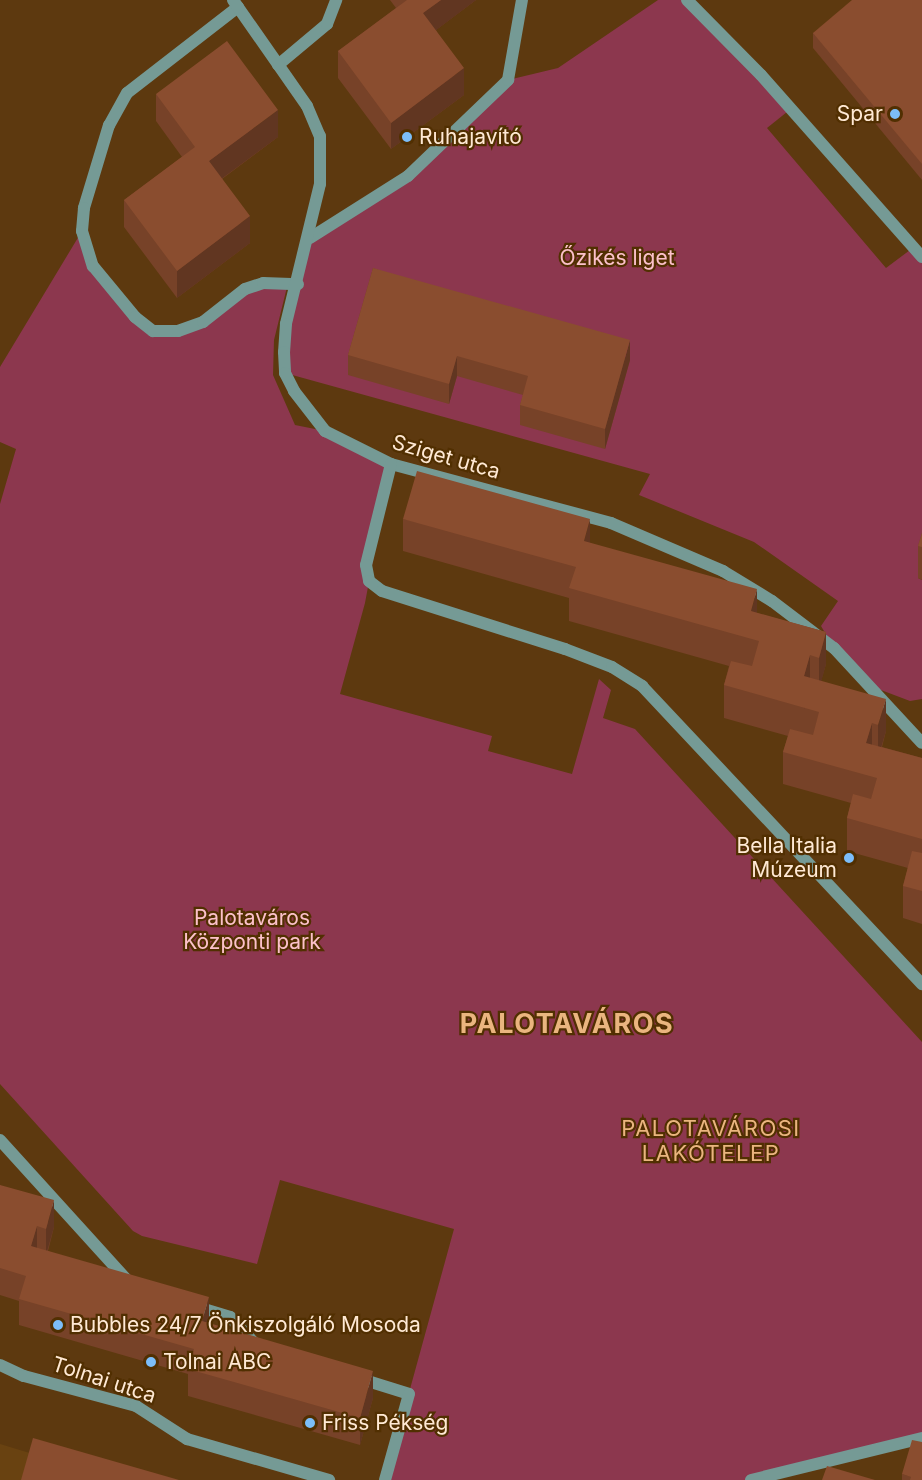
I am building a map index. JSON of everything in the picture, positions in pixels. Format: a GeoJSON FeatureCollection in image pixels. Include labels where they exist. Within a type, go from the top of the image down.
{"type":"FeatureCollection","features":[{"type":"Feature","properties":{"kind":"street"},"geometry":{"type":"LineString","coordinates":[[278,65],[327,24],[336,0]]}},
{"type":"Feature","properties":{"kind":"street"},"geometry":{"type":"LineString","coordinates":[[310,238],[408,176],[508,80],[522,0]]}},
{"type":"Feature","properties":{"kind":"street"},"geometry":{"type":"LineString","coordinates":[[687,0],[784,99],[922,257]]}},
{"type":"Feature","properties":{"kind":"street"},"geometry":{"type":"LineString","coordinates":[[235,3],[127,93],[109,125],[84,208],[82,231],[93,266],[135,316],[153,331],[178,331],[203,322],[245,289],[263,283],[298,284]]}},
{"type":"Feature","properties":{"kind":"street","name":"Sziget utca"},"geometry":{"type":"LineString","coordinates":[[235,3],[307,106],[320,136],[320,184],[284,352],[285,373],[294,391],[325,431],[391,464],[611,523],[723,571],[772,601],[834,648],[922,743]]}},
{"type":"Feature","properties":{"kind":"street"},"geometry":{"type":"LineString","coordinates":[[391,464],[366,564],[369,581],[382,591],[565,649],[612,667],[642,686],[922,984]]}},
{"type":"Feature","properties":{"kind":"street"},"geometry":{"type":"LineString","coordinates":[[0,1140],[122,1276],[142,1291]]}},
{"type":"Feature","properties":{"kind":"street"},"geometry":{"type":"LineString","coordinates":[[183,1303],[230,1317],[256,1345],[267,1351]]}},
{"type":"Feature","properties":{"kind":"street","name":"Tolnai utca"},"geometry":{"type":"LineString","coordinates":[[0,1365],[24,1376],[136,1406],[187,1439],[329,1480]]}},
{"type":"Feature","properties":{"kind":"street"},"geometry":{"type":"LineString","coordinates":[[344,1374],[409,1394],[385,1480]]}},
{"type":"Feature","properties":{"kind":"street"},"geometry":{"type":"LineString","coordinates":[[751,1480],[922,1438]]}},
{"type":"Feature","properties":{"kind":"shaded area"},"geometry":{"type":"Polygon","coordinates":[[[0,1444],[33,1454],[124,1480],[0,1480],[0,1444]]]}},
{"type":"Feature","properties":{"kind":"green space","name":"Őzikés liget"},"geometry":{"type":"Polygon","coordinates":[[[658,0],[687,0],[792,108],[767,128],[886,268],[914,247],[922,257],[922,566],[918,578],[922,580],[922,699],[910,701],[873,687],[834,648],[821,626],[838,601],[754,542],[639,495],[650,474],[285,373],[284,352],[310,238],[372,202],[508,80],[558,68],[658,0]]]}},
{"type":"Feature","properties":{"kind":"green space","name":"Palotaváros Központi park"},"geometry":{"type":"Polygon","coordinates":[[[82,231],[93,266],[153,331],[178,331],[233,299],[260,289],[287,287],[274,340],[273,375],[295,425],[325,431],[391,464],[365,603],[340,694],[492,736],[488,751],[572,774],[599,679],[611,690],[603,718],[635,729],[922,1042],[922,1438],[751,1480],[385,1480],[454,1229],[280,1180],[257,1264],[142,1236],[133,1231],[0,1084],[0,504],[16,449],[0,442],[0,367],[82,231]]]}},
{"type":"Feature","properties":{"kind":"building"},"geometry":{"type":"Polygon","coordinates":[[[407,0],[441,0],[423,13],[464,68],[391,123],[338,51],[407,0]]]}},
{"type":"Feature","properties":{"kind":"building","name":"Spar"},"geometry":{"type":"Polygon","coordinates":[[[852,0],[922,0],[922,164],[813,33],[852,0]]]}},
{"type":"Feature","properties":{"kind":"building"},"geometry":{"type":"Polygon","coordinates":[[[227,41],[278,110],[209,161],[250,216],[177,271],[124,200],[195,147],[156,94],[227,41]]]}},
{"type":"Feature","properties":{"kind":"building"},"geometry":{"type":"Polygon","coordinates":[[[373,268],[630,340],[605,429],[520,405],[528,376],[457,356],[449,384],[348,355],[373,268]]]}},
{"type":"Feature","properties":{"kind":"building"},"geometry":{"type":"Polygon","coordinates":[[[417,471],[590,519],[584,541],[757,589],[751,611],[826,632],[819,658],[810,655],[804,676],[886,699],[878,725],[872,723],[866,743],[922,758],[922,839],[847,818],[853,794],[871,799],[877,778],[783,752],[790,729],[813,735],[819,712],[724,685],[731,661],[752,666],[759,641],[569,588],[576,567],[403,519],[417,471]]]}},
{"type":"Feature","properties":{"kind":"building"},"geometry":{"type":"Polygon","coordinates":[[[922,533],[922,547],[918,546],[922,533]]]}},
{"type":"Feature","properties":{"kind":"building"},"geometry":{"type":"Polygon","coordinates":[[[912,851],[922,853],[922,891],[903,886],[912,851]]]}},
{"type":"Feature","properties":{"kind":"building"},"geometry":{"type":"Polygon","coordinates":[[[0,1185],[54,1200],[46,1229],[37,1226],[31,1246],[209,1297],[202,1321],[373,1371],[360,1418],[188,1369],[194,1349],[19,1299],[26,1276],[0,1268],[0,1185]]]}},
{"type":"Feature","properties":{"kind":"building"},"geometry":{"type":"Polygon","coordinates":[[[33,1438],[179,1480],[21,1480],[33,1438]]]}},
{"type":"Feature","properties":{"kind":"building"},"geometry":{"type":"Polygon","coordinates":[[[912,1440],[922,1442],[922,1480],[910,1480],[911,1477],[902,1474],[912,1440]]]}},
{"type":"Feature","properties":{"kind":"building"},"geometry":{"type":"Polygon","coordinates":[[[827,1466],[875,1480],[822,1480],[827,1466]]]}},
{"type":"Feature","properties":{"kind":"place","name":"Spar"},"geometry":{"type":"Point","coordinates":[895,114]}},
{"type":"Feature","properties":{"kind":"place","name":"Ruhajavító"},"geometry":{"type":"Point","coordinates":[407,137]}},
{"type":"Feature","properties":{"kind":"place","name":"Bella Italia Múzeum"},"geometry":{"type":"Point","coordinates":[849,858]}},
{"type":"Feature","properties":{"kind":"place","name":"Bubbles 24/7 Önkiszolgáló Mosoda"},"geometry":{"type":"Point","coordinates":[58,1325]}},
{"type":"Feature","properties":{"kind":"place","name":"Tolnai ABC"},"geometry":{"type":"Point","coordinates":[151,1362]}},
{"type":"Feature","properties":{"kind":"place","name":"Friss Pékség"},"geometry":{"type":"Point","coordinates":[310,1423]}},
{"type":"Feature","properties":{"kind":"district","name":"PALOTAVÁROS"},"geometry":{"type":"Point","coordinates":[567,1024]}},
{"type":"Feature","properties":{"kind":"district","name":"PALOTAVÁROSI LAKÓTELEP"},"geometry":{"type":"Point","coordinates":[711,1140]}}]}
